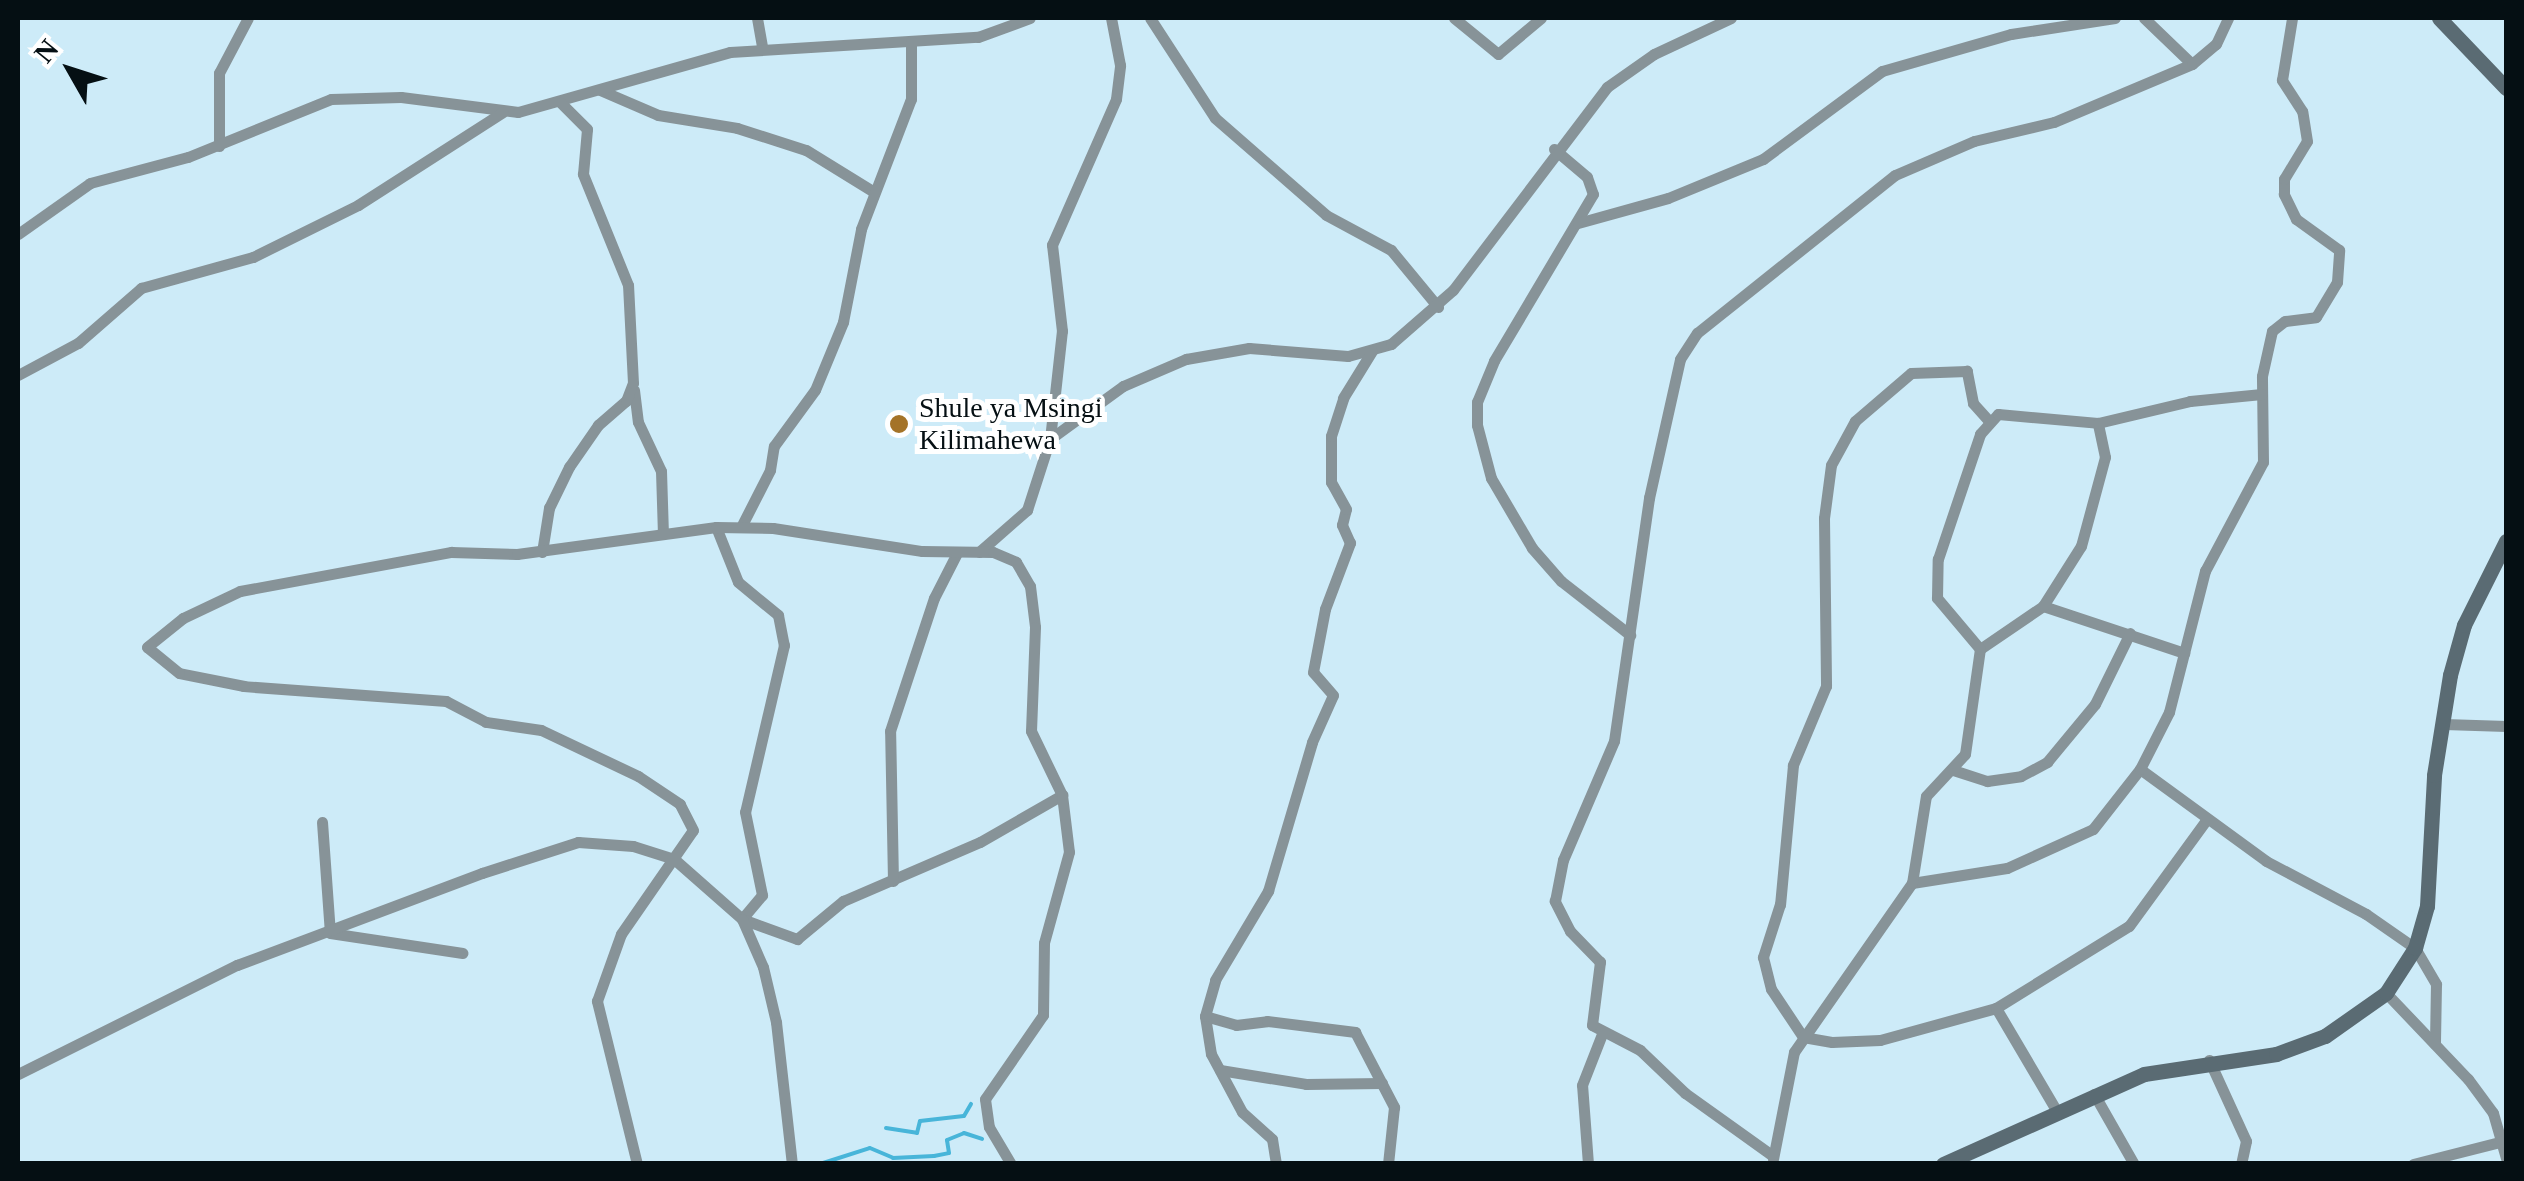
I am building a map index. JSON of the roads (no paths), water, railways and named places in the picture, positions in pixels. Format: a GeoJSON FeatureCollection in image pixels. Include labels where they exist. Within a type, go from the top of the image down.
{"type":"FeatureCollection","features":[{"type":"Feature","properties":{"kind":"street"},"geometry":{"type":"LineString","coordinates":[[220,146],[219,73],[248,18]]}},
{"type":"Feature","properties":{"kind":"street"},"geometry":{"type":"LineString","coordinates":[[757,18],[762,48]]}},
{"type":"Feature","properties":{"kind":"street"},"geometry":{"type":"LineString","coordinates":[[18,234],[90,182],[220,146],[331,99],[401,97],[504,112],[561,103],[762,48],[998,34],[1030,18]]}},
{"type":"Feature","properties":{"kind":"street"},"geometry":{"type":"LineString","coordinates":[[980,552],[1027,510],[1050,440],[1062,330],[1052,245],[1116,99],[1120,65],[1111,18]]}},
{"type":"Feature","properties":{"kind":"street"},"geometry":{"type":"LineString","coordinates":[[1150,18],[1214,118],[1326,214],[1391,250],[1438,307]]}},
{"type":"Feature","properties":{"kind":"street"},"geometry":{"type":"LineString","coordinates":[[1454,18],[1498,54],[1540,18]]}},
{"type":"Feature","properties":{"kind":"street"},"geometry":{"type":"LineString","coordinates":[[1276,1164],[1272,1139],[1242,1112],[1220,1070],[1206,1038],[1205,1016],[1215,980],[1268,891],[1312,742],[1334,695],[1312,672],[1325,609],[1350,542],[1342,526],[1346,509],[1331,482],[1331,436],[1343,398],[1372,351],[1438,307],[1554,149],[1628,69],[1732,18]]}},
{"type":"Feature","properties":{"kind":"street"},"geometry":{"type":"LineString","coordinates":[[1578,224],[1668,198],[1762,159],[1882,71],[2011,34],[2115,18]]}},
{"type":"Feature","properties":{"kind":"street"},"geometry":{"type":"LineString","coordinates":[[2144,18],[2192,64]]}},
{"type":"Feature","properties":{"kind":"street"},"geometry":{"type":"LineString","coordinates":[[2098,423],[2105,457],[2081,546],[2042,606],[1980,650],[1967,744],[1953,770],[1926,796],[1912,884],[1804,1036],[1785,1075],[1772,1160],[1685,1093],[1640,1050],[1602,1034],[1589,1008],[1600,962],[1560,916],[1555,882],[1614,742],[1649,498],[1680,359],[1697,333],[1894,175],[1974,140],[2054,122],[2192,64],[2216,44],[2228,18]]}},
{"type":"Feature","properties":{"kind":"street"},"geometry":{"type":"LineString","coordinates":[[1912,884],[2048,855],[2093,829],[2140,769],[2169,712],[2206,571],[2262,462],[2262,394],[2272,330],[2323,312],[2335,294],[2341,259],[2332,242],[2296,219],[2284,194],[2284,179],[2307,142],[2302,111],[2282,80],[2292,18]]}},
{"type":"Feature","properties":{"kind":"street"},"geometry":{"type":"LineString","coordinates":[[2439,18],[2506,88]]}},
{"type":"Feature","properties":{"kind":"street"},"geometry":{"type":"LineString","coordinates":[[740,527],[770,470],[774,446],[828,361],[874,192],[911,99],[911,41]]}},
{"type":"Feature","properties":{"kind":"street"},"geometry":{"type":"LineString","coordinates":[[600,90],[658,114],[806,150],[874,192]]}},
{"type":"Feature","properties":{"kind":"street"},"geometry":{"type":"LineString","coordinates":[[561,103],[587,129],[583,174],[628,286],[638,422],[661,472],[664,534]]}},
{"type":"Feature","properties":{"kind":"street"},"geometry":{"type":"LineString","coordinates":[[18,375],[78,343],[141,288],[253,257],[358,205],[504,112]]}},
{"type":"Feature","properties":{"kind":"street"},"geometry":{"type":"LineString","coordinates":[[1554,149],[1592,185],[1578,224],[1494,361],[1477,402],[1477,426],[1491,478],[1532,548],[1630,635]]}},
{"type":"Feature","properties":{"kind":"street"},"geometry":{"type":"LineString","coordinates":[[1050,440],[1123,386],[1186,359],[1249,348],[1319,358],[1372,351]]}},
{"type":"Feature","properties":{"kind":"street"},"geometry":{"type":"LineString","coordinates":[[1804,1036],[1771,989],[1764,957],[1780,904],[1798,744],[1826,686],[1824,518],[1832,465],[1855,421],[1911,373],[1967,371],[1973,403],[1989,420]]}},
{"type":"Feature","properties":{"kind":"street"},"geometry":{"type":"LineString","coordinates":[[542,552],[549,508],[569,467],[598,425],[626,401],[633,383]]}},
{"type":"Feature","properties":{"kind":"street"},"geometry":{"type":"LineString","coordinates":[[1980,650],[1937,598],[1938,559],[1958,482],[1989,420],[2017,412],[2098,423],[2190,401],[2262,394]]}},
{"type":"Feature","properties":{"kind":"street"},"geometry":{"type":"LineString","coordinates":[[637,1164],[597,1001],[621,934],[693,830],[680,804],[638,776],[540,730],[486,722],[431,698],[244,686],[180,673],[148,648],[183,618],[240,591],[407,557],[542,552],[740,527],[957,553],[980,552],[1016,562],[1030,586],[1036,652],[1029,720],[1062,795],[1068,852],[1044,943],[1043,1015],[984,1098],[989,1127],[1012,1164]]}},
{"type":"Feature","properties":{"kind":"street"},"geometry":{"type":"LineString","coordinates":[[716,528],[738,582],[778,614],[784,645],[744,812],[762,895],[742,920]]}},
{"type":"Feature","properties":{"kind":"street"},"geometry":{"type":"LineString","coordinates":[[1943,1164],[2094,1094],[2209,1060],[2276,1054],[2325,1036],[2386,993],[2415,948],[2427,906],[2434,775],[2464,626],[2506,541]]}},
{"type":"Feature","properties":{"kind":"street"},"geometry":{"type":"LineString","coordinates":[[893,881],[890,730],[934,598],[957,553]]}},
{"type":"Feature","properties":{"kind":"street"},"geometry":{"type":"LineString","coordinates":[[2042,606],[2184,653]]}},
{"type":"Feature","properties":{"kind":"street"},"geometry":{"type":"LineString","coordinates":[[1953,770],[1987,781],[2021,776],[2047,762],[2096,704],[2130,633]]}},
{"type":"Feature","properties":{"kind":"street"},"geometry":{"type":"LineString","coordinates":[[2444,724],[2506,726]]}},
{"type":"Feature","properties":{"kind":"street"},"geometry":{"type":"LineString","coordinates":[[2140,769],[2207,820],[2415,948],[2436,984],[2435,1044]]}},
{"type":"Feature","properties":{"kind":"street"},"geometry":{"type":"LineString","coordinates":[[18,1074],[237,965],[578,842],[633,846],[674,859],[742,920],[797,939],[826,911],[1062,795]]}},
{"type":"Feature","properties":{"kind":"street"},"geometry":{"type":"LineString","coordinates":[[1804,1036],[1880,1040],[1996,1008],[2129,926],[2207,820]]}},
{"type":"Feature","properties":{"kind":"street"},"geometry":{"type":"LineString","coordinates":[[322,822],[330,934]]}},
{"type":"Feature","properties":{"kind":"street"},"geometry":{"type":"LineString","coordinates":[[742,920],[764,967],[776,1022],[792,1164]]}},
{"type":"Feature","properties":{"kind":"street"},"geometry":{"type":"LineString","coordinates":[[330,934],[463,953]]}},
{"type":"Feature","properties":{"kind":"street"},"geometry":{"type":"LineString","coordinates":[[2386,993],[2492,1113],[2506,1158]]}},
{"type":"Feature","properties":{"kind":"street"},"geometry":{"type":"LineString","coordinates":[[1996,1008],[2056,1110]]}},
{"type":"Feature","properties":{"kind":"street"},"geometry":{"type":"LineString","coordinates":[[1205,1016],[1236,1025],[1342,1026],[1364,1042],[1394,1106],[1388,1164]]}},
{"type":"Feature","properties":{"kind":"street"},"geometry":{"type":"LineString","coordinates":[[1588,1164],[1582,1085],[1602,1034]]}},
{"type":"Feature","properties":{"kind":"street"},"geometry":{"type":"LineString","coordinates":[[2209,1060],[2246,1141],[2242,1164]]}},
{"type":"Feature","properties":{"kind":"street"},"geometry":{"type":"LineString","coordinates":[[1220,1070],[1306,1084],[1382,1083]]}},
{"type":"Feature","properties":{"kind":"street"},"geometry":{"type":"LineString","coordinates":[[2094,1094],[2134,1164]]}},
{"type":"Feature","properties":{"kind":"street"},"geometry":{"type":"LineString","coordinates":[[2413,1164],[2504,1142]]}},
{"type":"Feature","properties":{"kind":"waterway"},"geometry":{"type":"LineString","coordinates":[[886,1128],[917,1133],[920,1121],[964,1116],[971,1104]]}},
{"type":"Feature","properties":{"kind":"waterway"},"geometry":{"type":"LineString","coordinates":[[820,1164],[870,1148],[893,1158],[934,1156],[949,1153],[947,1140],[964,1133],[982,1139]]}},
{"type":"Feature","properties":{"kind":"place","name":"Shule ya Msingi Kilimahewa"},"geometry":{"type":"Point","coordinates":[899,424]}}]}
